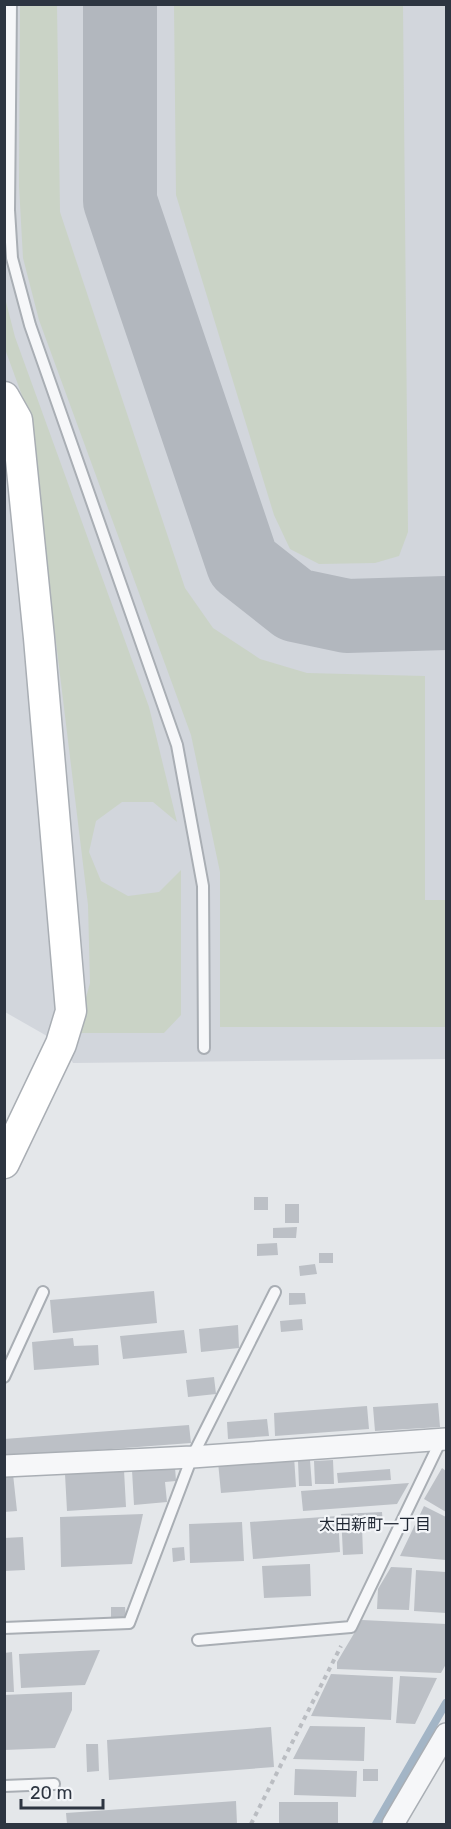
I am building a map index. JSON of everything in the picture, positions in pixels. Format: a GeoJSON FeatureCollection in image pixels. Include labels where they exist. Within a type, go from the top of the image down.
{"type":"FeatureCollection","features":[{"type":"Feature","properties":{"kind":"street"},"geometry":{"type":"LineString","coordinates":[[4,397],[17,420],[39,638],[71,1011],[61,1044],[4,1163]]}},
{"type":"Feature","properties":{"kind":"street"},"geometry":{"type":"LineString","coordinates":[[4,1466],[192,1457],[444,1440]]}},
{"type":"Feature","properties":{"kind":"street"},"geometry":{"type":"LineString","coordinates":[[393,1824],[447,1734]]}},
{"type":"Feature","properties":{"kind":"lane"},"geometry":{"type":"LineString","coordinates":[[11,4],[9,210],[12,258],[30,325],[177,745],[203,886],[204,1048]]}},
{"type":"Feature","properties":{"kind":"lane"},"geometry":{"type":"LineString","coordinates":[[4,1377],[43,1292]]}},
{"type":"Feature","properties":{"kind":"lane"},"geometry":{"type":"LineString","coordinates":[[4,1628],[129,1623],[192,1457],[275,1292]]}},
{"type":"Feature","properties":{"kind":"lane"},"geometry":{"type":"LineString","coordinates":[[198,1640],[351,1627],[444,1440]]}},
{"type":"Feature","properties":{"kind":"lane"},"geometry":{"type":"LineString","coordinates":[[4,1786],[54,1784]]}},
{"type":"Feature","properties":{"kind":"path"},"geometry":{"type":"LineString","coordinates":[[251,1824],[351,1627]]}},
{"type":"Feature","properties":{"kind":"shaded area"},"geometry":{"type":"Polygon","coordinates":[[[5,5],[446,5],[446,1059],[73,1063],[61,1044],[5,1012],[5,5]]]}},
{"type":"Feature","properties":{"kind":"shaded area"},"geometry":{"type":"Polygon","coordinates":[[[20,5],[57,5],[60,212],[185,588],[213,628],[260,659],[307,673],[425,676],[425,900],[446,900],[446,1027],[220,1027],[220,872],[191,735],[39,320],[23,258],[19,186],[20,5]]]}},
{"type":"Feature","properties":{"kind":"shaded area"},"geometry":{"type":"Polygon","coordinates":[[[174,5],[403,5],[408,532],[399,556],[375,563],[319,564],[290,549],[274,515],[176,195],[174,5]]]}},
{"type":"Feature","properties":{"kind":"shaded area"},"geometry":{"type":"Polygon","coordinates":[[[4,294],[15,337],[149,707],[177,822],[153,802],[122,802],[96,821],[89,852],[101,881],[128,896],[159,892],[181,870],[181,1015],[164,1033],[76,1033],[90,983],[88,905],[28,412],[5,349],[4,294]]]}},
{"type":"Feature","properties":{"kind":"building"},"geometry":{"type":"Polygon","coordinates":[[[254,1197],[268,1197],[268,1210],[254,1210],[254,1197]]]}},
{"type":"Feature","properties":{"kind":"building"},"geometry":{"type":"Polygon","coordinates":[[[285,1204],[299,1204],[299,1223],[285,1223],[285,1204]]]}},
{"type":"Feature","properties":{"kind":"building"},"geometry":{"type":"Polygon","coordinates":[[[297,1227],[296,1238],[273,1238],[273,1228],[297,1227]]]}},
{"type":"Feature","properties":{"kind":"building"},"geometry":{"type":"Polygon","coordinates":[[[277,1243],[278,1255],[257,1256],[257,1244],[277,1243]]]}},
{"type":"Feature","properties":{"kind":"building"},"geometry":{"type":"Polygon","coordinates":[[[319,1253],[333,1253],[333,1263],[319,1263],[319,1253]]]}},
{"type":"Feature","properties":{"kind":"building"},"geometry":{"type":"Polygon","coordinates":[[[315,1264],[317,1274],[300,1276],[299,1266],[315,1264]]]}},
{"type":"Feature","properties":{"kind":"building"},"geometry":{"type":"Polygon","coordinates":[[[154,1291],[157,1323],[53,1333],[50,1300],[154,1291]]]}},
{"type":"Feature","properties":{"kind":"building"},"geometry":{"type":"Polygon","coordinates":[[[289,1293],[305,1293],[306,1304],[289,1305],[289,1293]]]}},
{"type":"Feature","properties":{"kind":"building"},"geometry":{"type":"Polygon","coordinates":[[[302,1319],[303,1330],[281,1332],[280,1321],[302,1319]]]}},
{"type":"Feature","properties":{"kind":"building"},"geometry":{"type":"Polygon","coordinates":[[[238,1325],[239,1348],[201,1352],[199,1329],[238,1325]]]}},
{"type":"Feature","properties":{"kind":"building"},"geometry":{"type":"Polygon","coordinates":[[[184,1330],[187,1353],[123,1359],[120,1336],[184,1330]]]}},
{"type":"Feature","properties":{"kind":"building"},"geometry":{"type":"Polygon","coordinates":[[[73,1338],[74,1346],[98,1345],[99,1365],[34,1370],[32,1342],[73,1338]]]}},
{"type":"Feature","properties":{"kind":"building"},"geometry":{"type":"Polygon","coordinates":[[[214,1377],[216,1394],[188,1397],[186,1380],[214,1377]]]}},
{"type":"Feature","properties":{"kind":"building"},"geometry":{"type":"Polygon","coordinates":[[[438,1403],[440,1427],[375,1431],[373,1407],[438,1403]]]}},
{"type":"Feature","properties":{"kind":"building"},"geometry":{"type":"Polygon","coordinates":[[[367,1406],[369,1429],[275,1436],[274,1413],[367,1406]]]}},
{"type":"Feature","properties":{"kind":"building"},"geometry":{"type":"Polygon","coordinates":[[[267,1419],[269,1436],[228,1439],[227,1422],[267,1419]]]}},
{"type":"Feature","properties":{"kind":"building"},"geometry":{"type":"Polygon","coordinates":[[[189,1425],[191,1443],[4,1457],[4,1439],[189,1425]]]}},
{"type":"Feature","properties":{"kind":"building"},"geometry":{"type":"Polygon","coordinates":[[[294,1456],[296,1487],[221,1493],[218,1462],[294,1456]]]}},
{"type":"Feature","properties":{"kind":"building"},"geometry":{"type":"Polygon","coordinates":[[[310,1460],[312,1486],[299,1486],[298,1461],[310,1460]]]}},
{"type":"Feature","properties":{"kind":"building"},"geometry":{"type":"Polygon","coordinates":[[[333,1460],[334,1484],[315,1484],[314,1461],[333,1460]]]}},
{"type":"Feature","properties":{"kind":"building"},"geometry":{"type":"Polygon","coordinates":[[[175,1467],[176,1481],[165,1482],[167,1502],[134,1505],[132,1470],[175,1467]]]}},
{"type":"Feature","properties":{"kind":"building"},"geometry":{"type":"Polygon","coordinates":[[[442,1468],[446,1471],[446,1512],[424,1499],[442,1468]]]}},
{"type":"Feature","properties":{"kind":"building"},"geometry":{"type":"Polygon","coordinates":[[[390,1469],[391,1480],[338,1483],[337,1473],[390,1469]]]}},
{"type":"Feature","properties":{"kind":"building"},"geometry":{"type":"Polygon","coordinates":[[[124,1470],[126,1507],[67,1511],[65,1474],[124,1470]]]}},
{"type":"Feature","properties":{"kind":"building"},"geometry":{"type":"Polygon","coordinates":[[[13,1474],[17,1511],[4,1512],[4,1475],[13,1474]]]}},
{"type":"Feature","properties":{"kind":"building"},"geometry":{"type":"Polygon","coordinates":[[[409,1483],[397,1504],[303,1511],[301,1491],[409,1483]]]}},
{"type":"Feature","properties":{"kind":"building"},"geometry":{"type":"Polygon","coordinates":[[[424,1506],[446,1517],[446,1560],[400,1556],[424,1506]]]}},
{"type":"Feature","properties":{"kind":"building"},"geometry":{"type":"Polygon","coordinates":[[[382,1512],[383,1525],[362,1526],[363,1554],[343,1555],[341,1514],[382,1512]]]}},
{"type":"Feature","properties":{"kind":"building"},"geometry":{"type":"Polygon","coordinates":[[[143,1514],[132,1564],[61,1567],[60,1517],[143,1514]]]}},
{"type":"Feature","properties":{"kind":"building"},"geometry":{"type":"Polygon","coordinates":[[[338,1516],[340,1552],[253,1559],[250,1522],[338,1516]]]}},
{"type":"Feature","properties":{"kind":"building"},"geometry":{"type":"Polygon","coordinates":[[[242,1522],[244,1561],[190,1563],[189,1524],[242,1522]]]}},
{"type":"Feature","properties":{"kind":"building"},"geometry":{"type":"Polygon","coordinates":[[[23,1537],[25,1570],[4,1571],[4,1538],[23,1537]]]}},
{"type":"Feature","properties":{"kind":"building"},"geometry":{"type":"Polygon","coordinates":[[[184,1547],[185,1560],[173,1562],[172,1548],[184,1547]]]}},
{"type":"Feature","properties":{"kind":"building"},"geometry":{"type":"Polygon","coordinates":[[[310,1564],[311,1596],[264,1598],[262,1566],[310,1564]]]}},
{"type":"Feature","properties":{"kind":"building"},"geometry":{"type":"Polygon","coordinates":[[[391,1567],[412,1568],[409,1610],[377,1609],[378,1589],[391,1567]]]}},
{"type":"Feature","properties":{"kind":"building"},"geometry":{"type":"Polygon","coordinates":[[[416,1570],[446,1572],[446,1613],[414,1611],[416,1570]]]}},
{"type":"Feature","properties":{"kind":"building"},"geometry":{"type":"Polygon","coordinates":[[[111,1607],[125,1607],[126,1617],[111,1617],[111,1607]]]}},
{"type":"Feature","properties":{"kind":"building"},"geometry":{"type":"Polygon","coordinates":[[[362,1620],[446,1624],[446,1664],[441,1673],[337,1669],[337,1662],[362,1620]]]}},
{"type":"Feature","properties":{"kind":"building"},"geometry":{"type":"Polygon","coordinates":[[[100,1650],[85,1685],[21,1688],[19,1654],[100,1650]]]}},
{"type":"Feature","properties":{"kind":"building"},"geometry":{"type":"Polygon","coordinates":[[[12,1652],[14,1692],[4,1692],[4,1653],[12,1652]]]}},
{"type":"Feature","properties":{"kind":"building"},"geometry":{"type":"Polygon","coordinates":[[[331,1674],[393,1677],[391,1720],[311,1716],[331,1674]]]}},
{"type":"Feature","properties":{"kind":"building"},"geometry":{"type":"Polygon","coordinates":[[[400,1676],[437,1678],[415,1724],[396,1723],[400,1676]]]}},
{"type":"Feature","properties":{"kind":"building"},"geometry":{"type":"Polygon","coordinates":[[[72,1692],[72,1710],[55,1748],[4,1750],[4,1695],[72,1692]]]}},
{"type":"Feature","properties":{"kind":"building"},"geometry":{"type":"Polygon","coordinates":[[[310,1726],[365,1727],[364,1761],[293,1759],[310,1726]]]}},
{"type":"Feature","properties":{"kind":"building"},"geometry":{"type":"Polygon","coordinates":[[[271,1727],[274,1767],[109,1780],[107,1740],[271,1727]]]}},
{"type":"Feature","properties":{"kind":"building"},"geometry":{"type":"Polygon","coordinates":[[[86,1744],[98,1744],[99,1771],[87,1772],[86,1744]]]}},
{"type":"Feature","properties":{"kind":"building"},"geometry":{"type":"Polygon","coordinates":[[[295,1769],[357,1771],[356,1797],[294,1795],[295,1769]]]}},
{"type":"Feature","properties":{"kind":"building"},"geometry":{"type":"Polygon","coordinates":[[[363,1769],[378,1769],[378,1781],[363,1781],[363,1769]]]}},
{"type":"Feature","properties":{"kind":"building"},"geometry":{"type":"Polygon","coordinates":[[[236,1801],[237,1824],[67,1824],[66,1813],[236,1801]]]}},
{"type":"Feature","properties":{"kind":"building"},"geometry":{"type":"Polygon","coordinates":[[[279,1802],[338,1802],[338,1824],[279,1824],[279,1802]]]}},
{"type":"Feature","properties":{"kind":"waterway"},"geometry":{"type":"LineString","coordinates":[[376,1824],[446,1703]]}},
{"type":"Feature","properties":{"kind":"taxiway"},"geometry":{"type":"LineString","coordinates":[[120,4],[120,201],[243,564],[295,605],[347,616],[446,613]]}},
{"type":"Feature","properties":{"kind":"district","name":"太田新町一丁目"},"geometry":{"type":"Point","coordinates":[375,1524]}}]}
